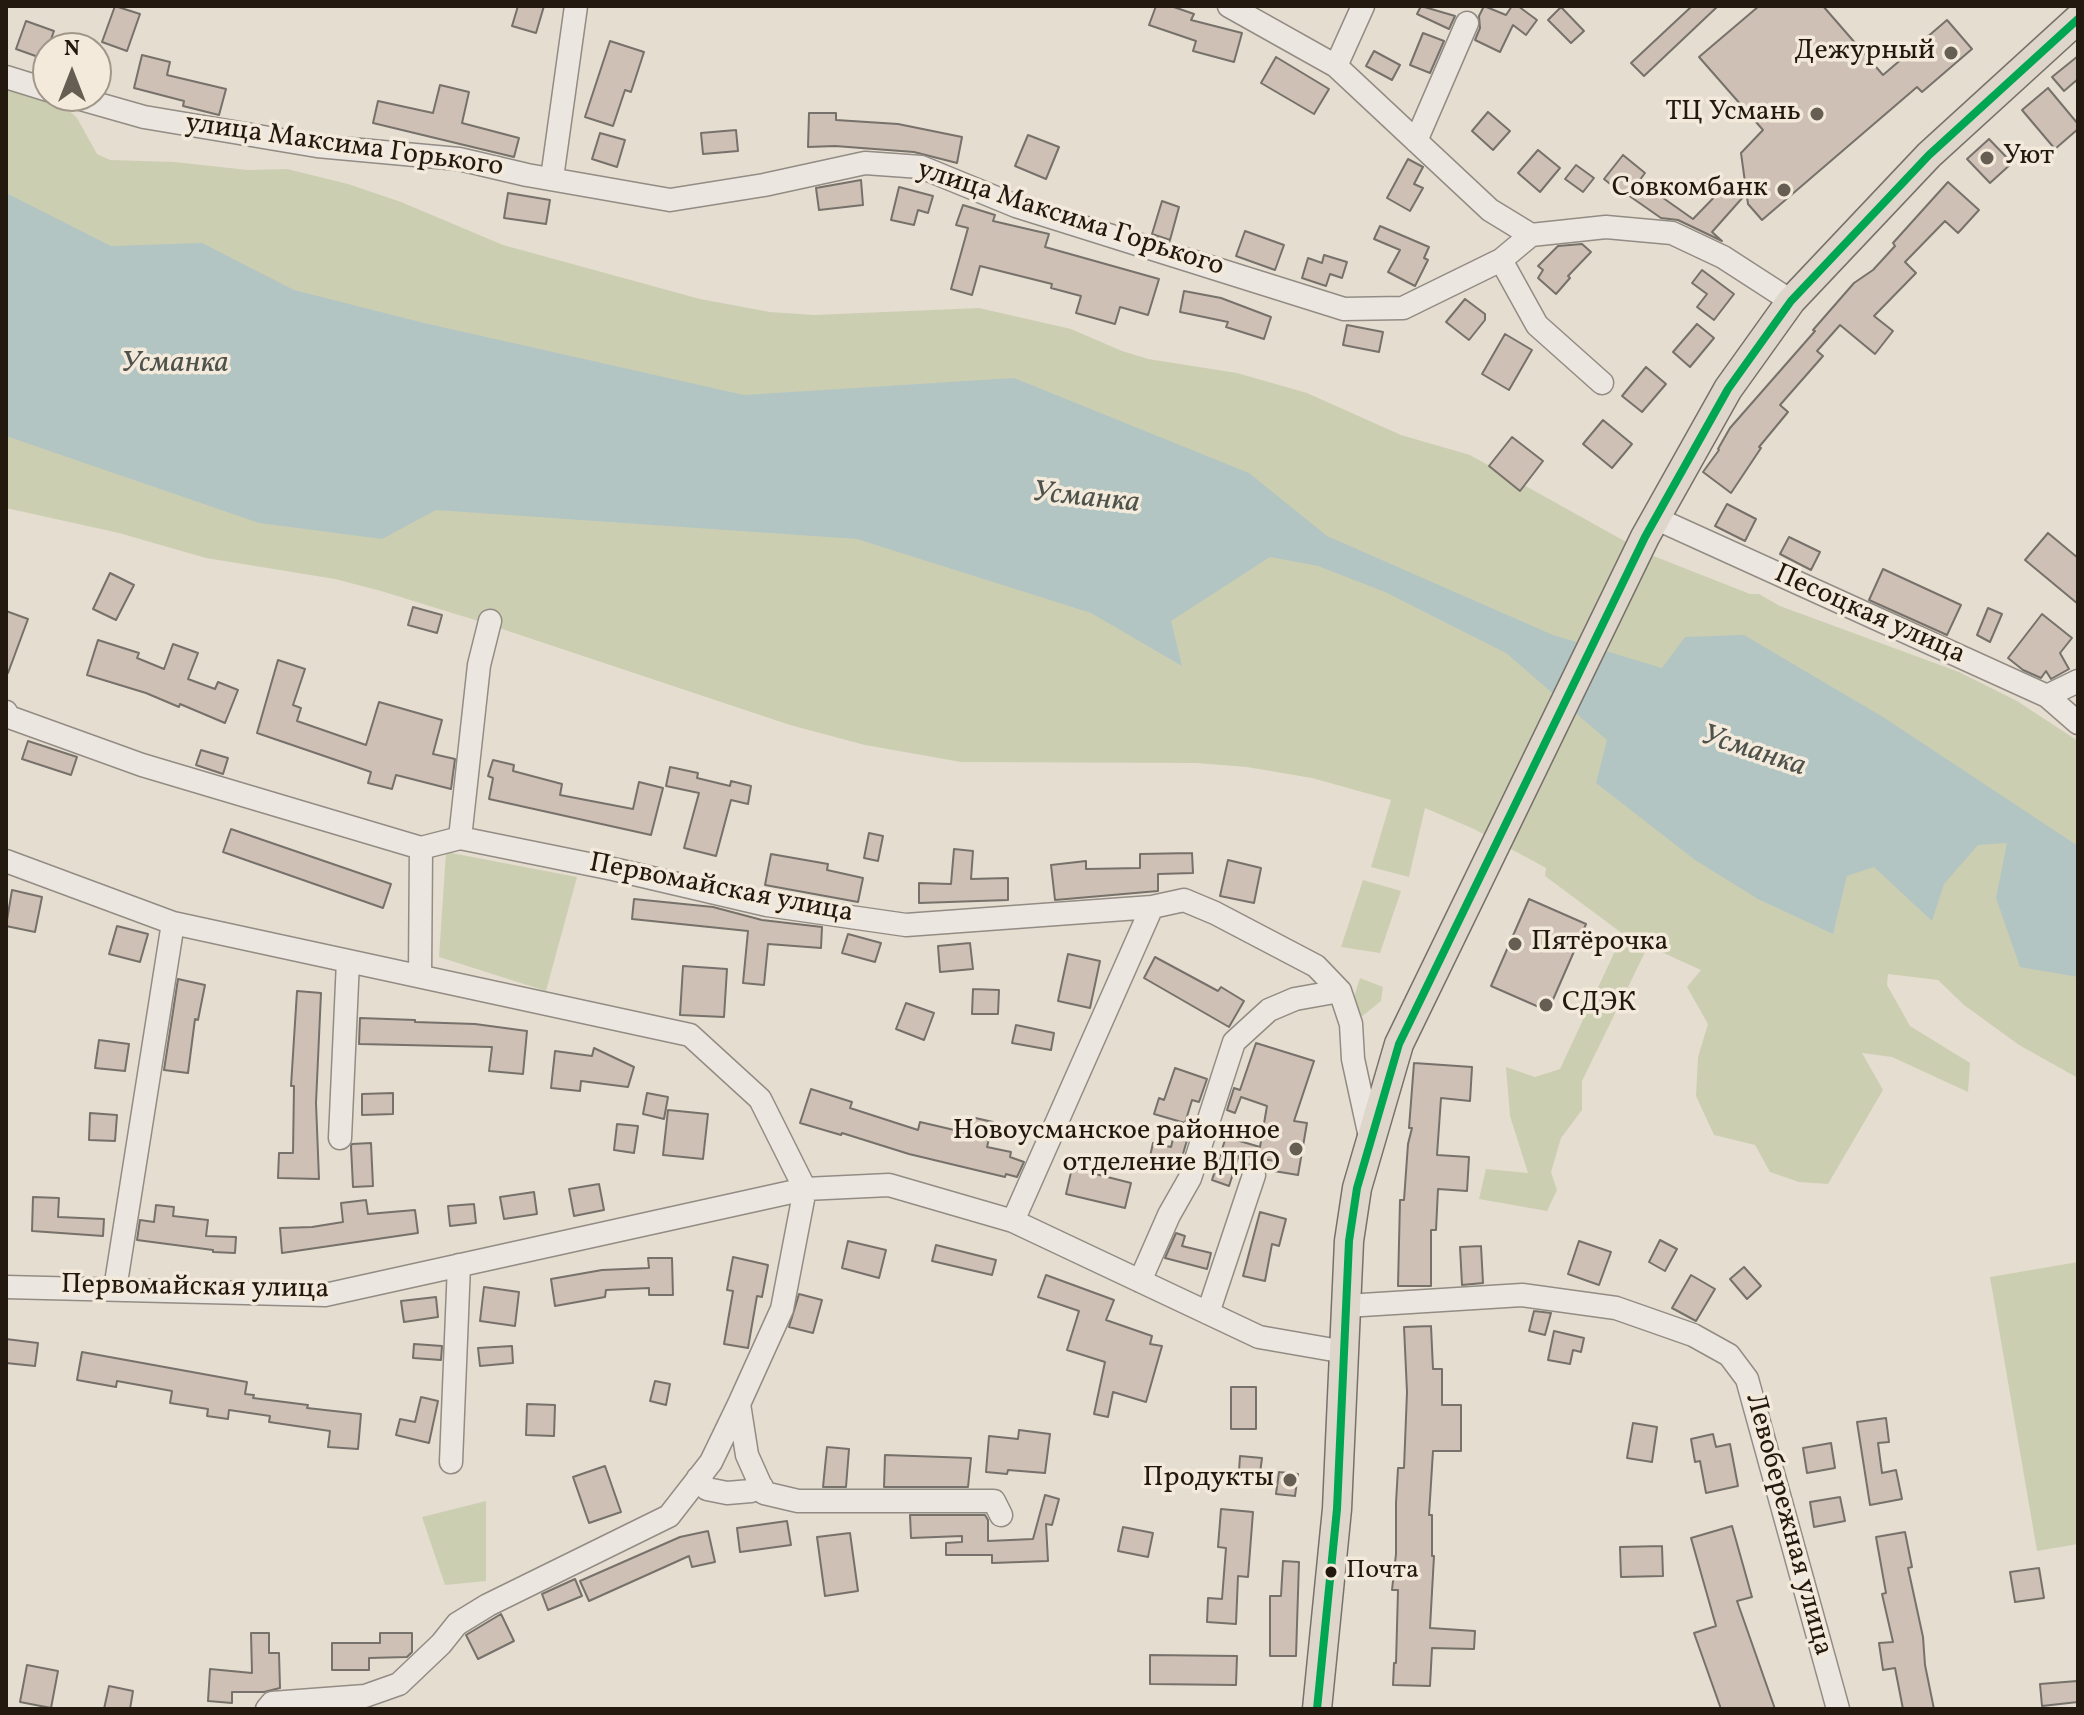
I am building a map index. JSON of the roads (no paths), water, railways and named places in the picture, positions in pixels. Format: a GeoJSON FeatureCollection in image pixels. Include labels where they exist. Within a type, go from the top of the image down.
{"type":"FeatureCollection","features":[{"type":"Feature","properties":{"kind":"main road"},"geometry":{"type":"LineString","coordinates":[[1317,1709],[1332,1576],[1349,1241],[1370,1137],[1399,1044],[1650,527],[1728,389],[1791,301],[1929,155],[2078,19]]}},
{"type":"Feature","properties":{"kind":"street"},"geometry":{"type":"LineString","coordinates":[[552,178],[576,6]]}},
{"type":"Feature","properties":{"kind":"street"},"geometry":{"type":"LineString","coordinates":[[1229,6],[1336,66],[1490,210],[1531,235],[1606,227],[1672,233],[1723,257],[1791,301]]}},
{"type":"Feature","properties":{"kind":"street"},"geometry":{"type":"LineString","coordinates":[[1336,66],[1363,6]]}},
{"type":"Feature","properties":{"kind":"street"},"geometry":{"type":"LineString","coordinates":[[1416,141],[1467,23]]}},
{"type":"Feature","properties":{"kind":"street"},"geometry":{"type":"LineString","coordinates":[[6,77],[32,85]]}},
{"type":"Feature","properties":{"kind":"street","name":"улица Максима Горького"},"geometry":{"type":"LineString","coordinates":[[112,108],[144,117],[317,146],[459,159],[670,200],[764,185],[865,163],[921,167],[1016,206],[1344,309],[1403,308],[1501,260],[1531,235]]}},
{"type":"Feature","properties":{"kind":"street"},"geometry":{"type":"LineString","coordinates":[[1501,260],[1537,325],[1602,383]]}},
{"type":"Feature","properties":{"kind":"street","name":"Песоцкая улица"},"geometry":{"type":"LineString","coordinates":[[1650,527],[2042,694],[2078,723]]}},
{"type":"Feature","properties":{"kind":"street"},"geometry":{"type":"LineString","coordinates":[[460,838],[479,665],[490,621]]}},
{"type":"Feature","properties":{"kind":"street"},"geometry":{"type":"LineString","coordinates":[[2042,694],[2078,681]]}},
{"type":"Feature","properties":{"kind":"street"},"geometry":{"type":"LineString","coordinates":[[6,712],[9,717],[142,765],[421,848],[420,976]]}},
{"type":"Feature","properties":{"kind":"street","name":"Первомайская улица"},"geometry":{"type":"LineString","coordinates":[[421,848],[460,838],[767,905],[906,925],[1152,907],[1184,900],[1316,966],[1340,991]]}},
{"type":"Feature","properties":{"kind":"street"},"geometry":{"type":"LineString","coordinates":[[6,861],[173,923],[690,1035],[760,1099],[805,1189],[782,1309],[711,1462],[669,1516],[488,1605],[457,1624],[399,1684],[365,1696],[272,1703],[267,1709]]}},
{"type":"Feature","properties":{"kind":"street"},"geometry":{"type":"LineString","coordinates":[[1013,1221],[1152,907]]}},
{"type":"Feature","properties":{"kind":"street"},"geometry":{"type":"LineString","coordinates":[[115,1289],[173,923]]}},
{"type":"Feature","properties":{"kind":"street"},"geometry":{"type":"LineString","coordinates":[[340,1138],[348,961]]}},
{"type":"Feature","properties":{"kind":"street"},"geometry":{"type":"LineString","coordinates":[[1140,1281],[1169,1215],[1190,1178],[1234,1042],[1269,1010],[1295,999],[1340,991],[1351,1024],[1353,1059],[1370,1137]]}},
{"type":"Feature","properties":{"kind":"street"},"geometry":{"type":"LineString","coordinates":[[1208,1313],[1254,1175]]}},
{"type":"Feature","properties":{"kind":"street","name":"Первомайская улица"},"geometry":{"type":"LineString","coordinates":[[6,1287],[325,1295],[805,1189],[889,1185],[1013,1221],[1259,1337],[1345,1352]]}},
{"type":"Feature","properties":{"kind":"street"},"geometry":{"type":"LineString","coordinates":[[451,1462],[459,1265]]}},
{"type":"Feature","properties":{"kind":"street","name":"Левобережная улица"},"geometry":{"type":"LineString","coordinates":[[1346,1306],[1522,1295],[1616,1308],[1693,1335],[1729,1355],[1747,1379],[1838,1709]]}},
{"type":"Feature","properties":{"kind":"street"},"geometry":{"type":"LineString","coordinates":[[739,1404],[747,1455],[764,1493],[798,1501],[994,1501],[1001,1515]]}},
{"type":"Feature","properties":{"kind":"street"},"geometry":{"type":"LineString","coordinates":[[698,1478],[707,1489],[727,1493],[762,1487]]}},
{"type":"Feature","properties":{"kind":"water","name":"Усманка"},"geometry":{"type":"Polygon","coordinates":[[[6,193],[111,246],[202,243],[294,290],[424,323],[744,395],[1014,378],[1249,473],[1327,536],[1553,635],[1662,668],[1685,637],[1744,635],[1883,717],[2078,846],[2078,977],[2020,967],[1996,898],[2007,843],[1978,845],[1944,884],[1932,921],[1874,867],[1847,876],[1833,934],[1758,899],[1695,860],[1596,783],[1607,740],[1506,653],[1385,592],[1318,566],[1270,557],[1171,621],[1182,666],[1091,613],[857,539],[436,510],[382,539],[259,523],[6,436],[6,193]]]}},
{"type":"Feature","properties":{"kind":"place","name":"Дежурный"},"geometry":{"type":"Point","coordinates":[1951,53]}},
{"type":"Feature","properties":{"kind":"place","name":"ТЦ Усмань"},"geometry":{"type":"Point","coordinates":[1817,114]}},
{"type":"Feature","properties":{"kind":"place","name":"Уют"},"geometry":{"type":"Point","coordinates":[1987,158]}},
{"type":"Feature","properties":{"kind":"place","name":"Совкомбанк"},"geometry":{"type":"Point","coordinates":[1784,190]}},
{"type":"Feature","properties":{"kind":"place","name":"Пятёрочка"},"geometry":{"type":"Point","coordinates":[1515,944]}},
{"type":"Feature","properties":{"kind":"place","name":"СДЭК"},"geometry":{"type":"Point","coordinates":[1546,1005]}},
{"type":"Feature","properties":{"kind":"place","name":"Новоусманское районное отделение ВДПО"},"geometry":{"type":"Point","coordinates":[1296,1149]}},
{"type":"Feature","properties":{"kind":"place","name":"Продукты"},"geometry":{"type":"Point","coordinates":[1290,1480]}},
{"type":"Feature","properties":{"kind":"place","name":"Почта"},"geometry":{"type":"Point","coordinates":[1331,1572]}}]}
